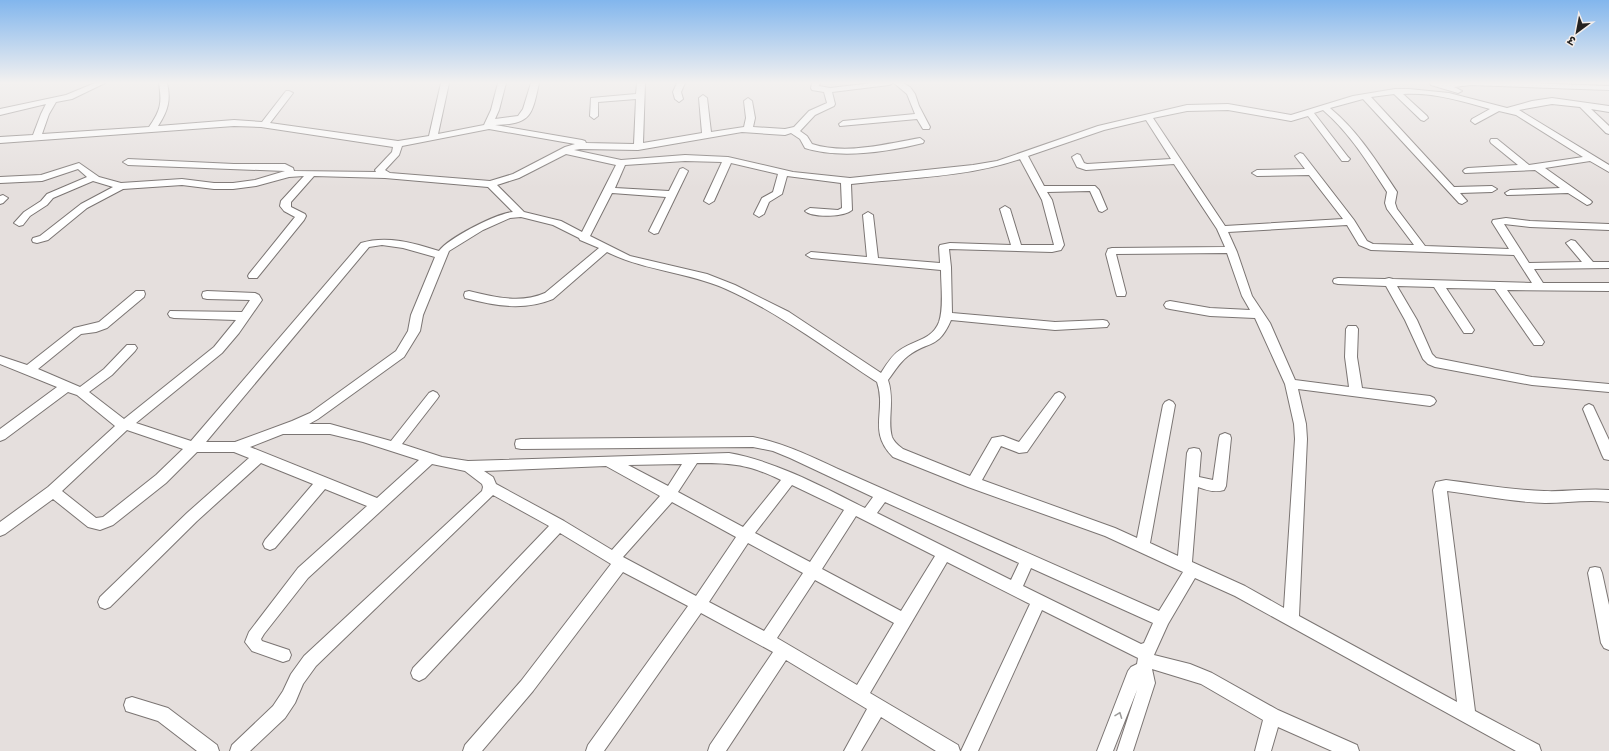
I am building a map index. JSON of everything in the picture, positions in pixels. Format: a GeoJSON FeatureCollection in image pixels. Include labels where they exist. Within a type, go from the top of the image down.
{"type":"FeatureCollection","features":[{"type":"Feature","properties":{"kind":"street"},"geometry":{"type":"LineString","coordinates":[[37,137],[44,118]]}},
{"type":"Feature","properties":{"kind":"street"},"geometry":{"type":"LineString","coordinates":[[151,130],[160,118]]}},
{"type":"Feature","properties":{"kind":"street"},"geometry":{"type":"LineString","coordinates":[[264,124],[269,118]]}},
{"type":"Feature","properties":{"kind":"street"},"geometry":{"type":"LineString","coordinates":[[433,137],[437,118]]}},
{"type":"Feature","properties":{"kind":"street"},"geometry":{"type":"LineString","coordinates":[[489,124],[492,118]]}},
{"type":"Feature","properties":{"kind":"street"},"geometry":{"type":"LineString","coordinates":[[0,140],[234,123],[264,124],[310,132],[382,140],[398,144],[433,137],[456,135],[489,124],[511,122],[523,118]]}},
{"type":"Feature","properties":{"kind":"street"},"geometry":{"type":"LineString","coordinates":[[638,147],[639,118]]}},
{"type":"Feature","properties":{"kind":"street"},"geometry":{"type":"LineString","coordinates":[[705,118],[707,135]]}},
{"type":"Feature","properties":{"kind":"street"},"geometry":{"type":"LineString","coordinates":[[748,129],[752,120],[751,118]]}},
{"type":"Feature","properties":{"kind":"street"},"geometry":{"type":"LineString","coordinates":[[0,180],[42,178],[78,166],[94,177],[107,183],[121,186],[182,182],[214,186],[233,186],[256,183],[289,174],[385,175],[491,184],[516,176],[565,151],[580,146],[638,147],[748,129],[775,132],[793,130],[800,126],[807,118]]}},
{"type":"Feature","properties":{"kind":"street"},"geometry":{"type":"LineString","coordinates":[[843,124],[900,118]]}},
{"type":"Feature","properties":{"kind":"street"},"geometry":{"type":"LineString","coordinates":[[921,118],[926,127]]}},
{"type":"Feature","properties":{"kind":"street"},"geometry":{"type":"LineString","coordinates":[[565,151],[621,163],[685,158],[728,160],[783,172],[846,181],[973,168],[1000,163],[1100,128],[1143,118]]}},
{"type":"Feature","properties":{"kind":"street"},"geometry":{"type":"LineString","coordinates":[[1149,118],[1222,229],[1247,296],[1264,323],[1291,384],[1300,424],[1301,439],[1291,619]]}},
{"type":"Feature","properties":{"kind":"street"},"geometry":{"type":"LineString","coordinates":[[1314,118],[1345,159]]}},
{"type":"Feature","properties":{"kind":"street"},"geometry":{"type":"LineString","coordinates":[[1337,118],[1342,122],[1392,192],[1390,203],[1392,209],[1421,248]]}},
{"type":"Feature","properties":{"kind":"street"},"geometry":{"type":"LineString","coordinates":[[1385,118],[1462,201]]}},
{"type":"Feature","properties":{"kind":"street"},"geometry":{"type":"LineString","coordinates":[[1475,121],[1480,118]]}},
{"type":"Feature","properties":{"kind":"street"},"geometry":{"type":"LineString","coordinates":[[1526,118],[1609,168]]}},
{"type":"Feature","properties":{"kind":"street"},"geometry":{"type":"LineString","coordinates":[[1596,118],[1609,131]]}},
{"type":"Feature","properties":{"kind":"street"},"geometry":{"type":"LineString","coordinates":[[489,124],[556,139],[617,147]]}},
{"type":"Feature","properties":{"kind":"street"},"geometry":{"type":"LineString","coordinates":[[793,130],[804,138],[808,146],[822,150],[845,151],[920,141]]}},
{"type":"Feature","properties":{"kind":"street"},"geometry":{"type":"LineString","coordinates":[[1494,141],[1587,202]]}},
{"type":"Feature","properties":{"kind":"street"},"geometry":{"type":"LineString","coordinates":[[385,175],[382,174],[380,170],[396,153],[398,144]]}},
{"type":"Feature","properties":{"kind":"street"},"geometry":{"type":"LineString","coordinates":[[882,380],[898,358],[905,352],[933,339],[938,334],[947,306],[946,267],[943,251],[946,246],[1052,249],[1057,248],[1059,245],[1047,200],[1023,156]]}},
{"type":"Feature","properties":{"kind":"street"},"geometry":{"type":"LineString","coordinates":[[1077,156],[1080,165],[1086,167],[1177,161]]}},
{"type":"Feature","properties":{"kind":"street"},"geometry":{"type":"LineString","coordinates":[[1300,156],[1350,222],[1363,243],[1366,245],[1371,247],[1516,252]]}},
{"type":"Feature","properties":{"kind":"street"},"geometry":{"type":"LineString","coordinates":[[1468,171],[1532,167],[1592,158]]}},
{"type":"Feature","properties":{"kind":"street"},"geometry":{"type":"LineString","coordinates":[[709,201],[728,160]]}},
{"type":"Feature","properties":{"kind":"street"},"geometry":{"type":"LineString","coordinates":[[128,162],[234,168],[284,167],[290,170],[289,174]]}},
{"type":"Feature","properties":{"kind":"street"},"geometry":{"type":"LineString","coordinates":[[584,238],[621,163]]}},
{"type":"Feature","properties":{"kind":"street"},"geometry":{"type":"LineString","coordinates":[[654,231],[683,171]]}},
{"type":"Feature","properties":{"kind":"street"},"geometry":{"type":"LineString","coordinates":[[759,214],[765,200],[777,194],[783,172]]}},
{"type":"Feature","properties":{"kind":"street"},"geometry":{"type":"LineString","coordinates":[[1257,173],[1312,172]]}},
{"type":"Feature","properties":{"kind":"street"},"geometry":{"type":"LineString","coordinates":[[253,276],[299,220],[301,216],[287,209],[285,206],[286,201],[311,174]]}},
{"type":"Feature","properties":{"kind":"street"},"geometry":{"type":"LineString","coordinates":[[19,223],[27,214],[44,203],[50,196],[94,177]]}},
{"type":"Feature","properties":{"kind":"street"},"geometry":{"type":"LineString","coordinates":[[810,211],[839,213],[847,210],[846,181]]}},
{"type":"Feature","properties":{"kind":"street"},"geometry":{"type":"LineString","coordinates":[[491,184],[521,214]]}},
{"type":"Feature","properties":{"kind":"street"},"geometry":{"type":"LineString","coordinates":[[37,240],[44,238],[84,206],[121,186]]}},
{"type":"Feature","properties":{"kind":"street"},"geometry":{"type":"LineString","coordinates":[[1041,188],[1092,188],[1102,209]]}},
{"type":"Feature","properties":{"kind":"street"},"geometry":{"type":"LineString","coordinates":[[1452,190],[1492,189]]}},
{"type":"Feature","properties":{"kind":"street"},"geometry":{"type":"LineString","coordinates":[[609,190],[671,194]]}},
{"type":"Feature","properties":{"kind":"street"},"geometry":{"type":"LineString","coordinates":[[1510,193],[1569,190]]}},
{"type":"Feature","properties":{"kind":"street"},"geometry":{"type":"LineString","coordinates":[[1005,209],[1017,248]]}},
{"type":"Feature","properties":{"kind":"street"},"geometry":{"type":"LineString","coordinates":[[0,360],[29,370],[81,392],[119,422],[126,425],[177,443],[194,447],[235,447],[258,440],[314,416],[376,373],[400,354],[414,331],[417,315],[441,255],[451,245],[479,228],[508,215],[521,214],[557,223],[584,238],[627,258],[703,276],[730,287],[784,315],[882,380],[888,397],[884,431],[892,448],[898,453],[973,483],[1110,532],[1240,591],[1533,751]]}},
{"type":"Feature","properties":{"kind":"street"},"geometry":{"type":"LineString","coordinates":[[868,215],[873,260]]}},
{"type":"Feature","properties":{"kind":"street"},"geometry":{"type":"LineString","coordinates":[[1540,286],[1497,222],[1506,221],[1530,224],[1609,227]]}},
{"type":"Feature","properties":{"kind":"street"},"geometry":{"type":"LineString","coordinates":[[1222,229],[1350,222]]}},
{"type":"Feature","properties":{"kind":"street"},"geometry":{"type":"LineString","coordinates":[[53,491],[93,523],[100,524],[108,521],[161,479],[194,447],[365,245],[375,242],[416,247],[441,255]]}},
{"type":"Feature","properties":{"kind":"street"},"geometry":{"type":"LineString","coordinates":[[1571,243],[1591,266]]}},
{"type":"Feature","properties":{"kind":"street"},"geometry":{"type":"LineString","coordinates":[[469,294],[518,304],[540,302],[606,248]]}},
{"type":"Feature","properties":{"kind":"street"},"geometry":{"type":"LineString","coordinates":[[1121,293],[1111,254],[1112,251],[1231,250]]}},
{"type":"Feature","properties":{"kind":"street"},"geometry":{"type":"LineString","coordinates":[[811,255],[946,267]]}},
{"type":"Feature","properties":{"kind":"street"},"geometry":{"type":"LineString","coordinates":[[1527,266],[1609,265]]}},
{"type":"Feature","properties":{"kind":"street"},"geometry":{"type":"LineString","coordinates":[[1338,280],[1609,287]]}},
{"type":"Feature","properties":{"kind":"street"},"geometry":{"type":"LineString","coordinates":[[1389,281],[1427,356],[1432,361],[1449,366],[1532,381],[1609,388]]}},
{"type":"Feature","properties":{"kind":"street"},"geometry":{"type":"LineString","coordinates":[[1437,283],[1468,330]]}},
{"type":"Feature","properties":{"kind":"street"},"geometry":{"type":"LineString","coordinates":[[1498,285],[1538,342]]}},
{"type":"Feature","properties":{"kind":"street"},"geometry":{"type":"LineString","coordinates":[[29,370],[78,331],[96,328],[103,325],[140,294]]}},
{"type":"Feature","properties":{"kind":"street"},"geometry":{"type":"LineString","coordinates":[[0,530],[53,491],[126,425],[218,350],[226,342],[256,300],[251,296],[207,295]]}},
{"type":"Feature","properties":{"kind":"street"},"geometry":{"type":"LineString","coordinates":[[1170,305],[1210,312],[1258,314]]}},
{"type":"Feature","properties":{"kind":"street"},"geometry":{"type":"LineString","coordinates":[[174,314],[245,316]]}},
{"type":"Feature","properties":{"kind":"street"},"geometry":{"type":"LineString","coordinates":[[945,316],[1055,326],[1103,324]]}},
{"type":"Feature","properties":{"kind":"street"},"geometry":{"type":"LineString","coordinates":[[1352,329],[1351,357],[1356,391]]}},
{"type":"Feature","properties":{"kind":"street"},"geometry":{"type":"LineString","coordinates":[[81,392],[108,372],[131,348]]}},
{"type":"Feature","properties":{"kind":"street"},"geometry":{"type":"LineString","coordinates":[[1291,384],[1430,401]]}},
{"type":"Feature","properties":{"kind":"street"},"geometry":{"type":"LineString","coordinates":[[0,436],[67,386]]}},
{"type":"Feature","properties":{"kind":"street"},"geometry":{"type":"LineString","coordinates":[[394,446],[433,396]]}},
{"type":"Feature","properties":{"kind":"street"},"geometry":{"type":"LineString","coordinates":[[973,483],[997,442],[1003,440],[1022,448],[1059,397]]}},
{"type":"Feature","properties":{"kind":"street"},"geometry":{"type":"LineString","coordinates":[[1142,546],[1169,405]]}},
{"type":"Feature","properties":{"kind":"street"},"geometry":{"type":"LineString","coordinates":[[1589,409],[1608,449]]}},
{"type":"Feature","properties":{"kind":"street"},"geometry":{"type":"LineString","coordinates":[[282,429],[330,429],[394,446],[430,459],[468,466],[568,461],[729,458],[747,461],[768,468],[853,508],[875,505],[1021,574],[1039,600],[1139,651],[1145,660],[1147,683],[1125,751]]}},
{"type":"Feature","properties":{"kind":"street"},"geometry":{"type":"LineString","coordinates":[[1192,480],[1219,486],[1225,438]]}},
{"type":"Feature","properties":{"kind":"street"},"geometry":{"type":"LineString","coordinates":[[521,444],[753,442],[769,445],[786,450],[875,505],[944,553],[1021,574],[1162,620]]}},
{"type":"Feature","properties":{"kind":"street"},"geometry":{"type":"LineString","coordinates":[[235,447],[379,505]]}},
{"type":"Feature","properties":{"kind":"street"},"geometry":{"type":"LineString","coordinates":[[1105,751],[1134,676],[1145,660],[1162,620],[1188,568],[1194,453]]}},
{"type":"Feature","properties":{"kind":"street"},"geometry":{"type":"LineString","coordinates":[[104,602],[192,517],[260,456]]}},
{"type":"Feature","properties":{"kind":"street"},"geometry":{"type":"LineString","coordinates":[[471,751],[527,686],[617,560],[670,494],[693,458]]}},
{"type":"Feature","properties":{"kind":"street"},"geometry":{"type":"LineString","coordinates":[[283,655],[257,646],[253,642],[254,637],[303,574],[430,459]]}},
{"type":"Feature","properties":{"kind":"street"},"geometry":{"type":"LineString","coordinates":[[609,461],[904,620]]}},
{"type":"Feature","properties":{"kind":"street"},"geometry":{"type":"LineString","coordinates":[[238,751],[280,712],[297,679],[310,661],[487,494],[490,487],[488,481],[468,466]]}},
{"type":"Feature","properties":{"kind":"street"},"geometry":{"type":"LineString","coordinates":[[594,751],[699,604],[746,535],[789,479]]}},
{"type":"Feature","properties":{"kind":"street"},"geometry":{"type":"LineString","coordinates":[[270,544],[322,483]]}},
{"type":"Feature","properties":{"kind":"street"},"geometry":{"type":"LineString","coordinates":[[1467,716],[1440,490],[1441,486],[1446,485],[1544,497],[1567,497],[1597,494],[1609,496]]}},
{"type":"Feature","properties":{"kind":"street"},"geometry":{"type":"LineString","coordinates":[[490,487],[559,525],[617,560],[767,640],[783,651],[860,695],[952,751]]}},
{"type":"Feature","properties":{"kind":"street"},"geometry":{"type":"LineString","coordinates":[[767,640],[814,571],[853,508]]}},
{"type":"Feature","properties":{"kind":"street"},"geometry":{"type":"LineString","coordinates":[[419,673],[559,525]]}},
{"type":"Feature","properties":{"kind":"street"},"geometry":{"type":"LineString","coordinates":[[860,695],[944,553]]}},
{"type":"Feature","properties":{"kind":"street"},"geometry":{"type":"LineString","coordinates":[[1596,573],[1609,643]]}},
{"type":"Feature","properties":{"kind":"street"},"geometry":{"type":"LineString","coordinates":[[969,751],[1039,600]]}},
{"type":"Feature","properties":{"kind":"street"},"geometry":{"type":"LineString","coordinates":[[716,751],[783,651]]}},
{"type":"Feature","properties":{"kind":"street"},"geometry":{"type":"LineString","coordinates":[[1145,660],[1190,672],[1206,678],[1272,716],[1351,751]]}},
{"type":"Feature","properties":{"kind":"street"},"geometry":{"type":"LineString","coordinates":[[132,705],[162,714],[211,751]]}},
{"type":"Feature","properties":{"kind":"street"},"geometry":{"type":"LineString","coordinates":[[852,751],[878,706]]}},
{"type":"Feature","properties":{"kind":"street"},"geometry":{"type":"LineString","coordinates":[[1263,751],[1272,716]]}}]}
